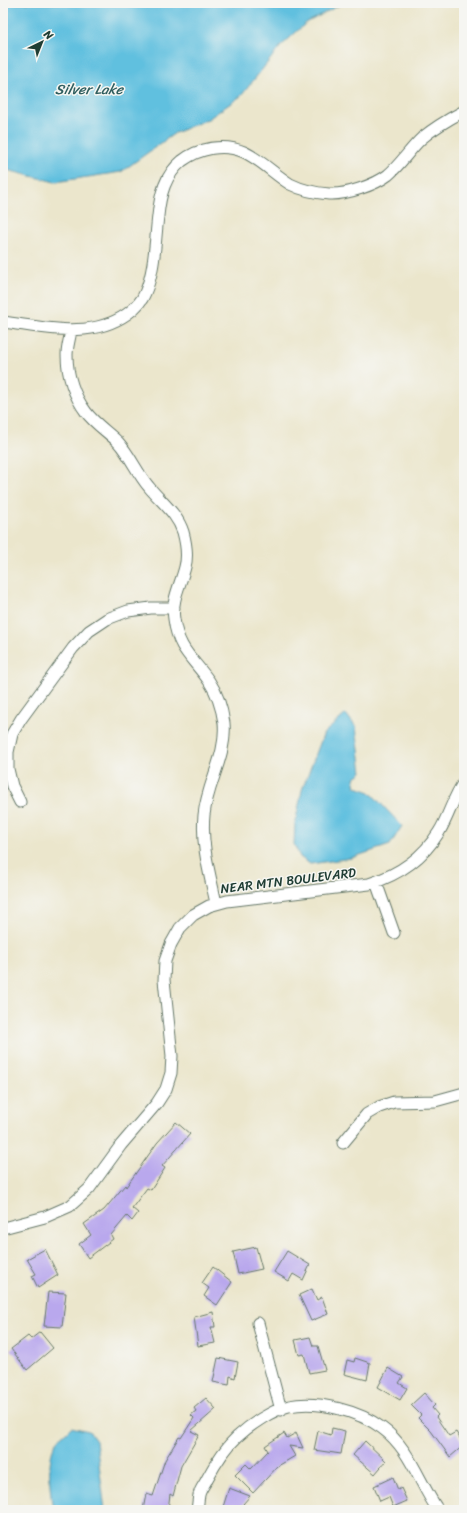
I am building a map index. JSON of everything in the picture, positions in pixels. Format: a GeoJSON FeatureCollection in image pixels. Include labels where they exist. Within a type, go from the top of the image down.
{"type":"FeatureCollection","features":[{"type":"Feature","properties":{"kind":"street"},"geometry":{"type":"LineString","coordinates":[[3,322],[71,330],[100,328],[119,320],[132,310],[145,295],[151,275],[163,188],[174,169],[182,161],[196,152],[212,148],[228,147],[244,152],[292,184],[310,191],[331,194],[351,191],[370,185],[388,175],[421,140],[443,122],[464,111]]}},
{"type":"Feature","properties":{"kind":"street"},"geometry":{"type":"LineString","coordinates":[[71,330],[67,355],[69,375],[75,393],[86,412],[119,443],[149,487],[175,516],[183,531],[187,549],[185,566],[176,594],[174,608],[177,635],[185,652],[210,682],[219,702],[224,722],[224,744],[209,789],[204,815],[204,842],[216,903]]}},
{"type":"Feature","properties":{"kind":"street"},"geometry":{"type":"LineString","coordinates":[[20,802],[12,786],[8,769],[8,752],[12,734],[21,719],[73,648],[89,631],[107,619],[128,610],[174,608]]}},
{"type":"Feature","properties":{"kind":"street","name":"NEAR MTN BOULEVARD"},"geometry":{"type":"LineString","coordinates":[[3,1228],[45,1217],[70,1206],[89,1189],[128,1137],[157,1103],[166,1089],[171,1073],[172,1056],[164,980],[165,961],[170,944],[180,928],[193,915],[216,903],[347,887],[376,882],[390,876],[409,865],[426,849],[439,832],[464,782]]}},
{"type":"Feature","properties":{"kind":"street"},"geometry":{"type":"LineString","coordinates":[[376,882],[394,933]]}},
{"type":"Feature","properties":{"kind":"street"},"geometry":{"type":"LineString","coordinates":[[343,1143],[367,1114],[379,1107],[394,1102],[435,1100],[464,1093]]}},
{"type":"Feature","properties":{"kind":"street"},"geometry":{"type":"LineString","coordinates":[[258,1323],[281,1410]]}},
{"type":"Feature","properties":{"kind":"street"},"geometry":{"type":"LineString","coordinates":[[197,1510],[199,1494],[215,1465],[236,1437],[265,1416],[290,1406],[320,1405],[354,1412],[382,1427],[404,1450],[438,1510]]}},
{"type":"Feature","properties":{"kind":"water","name":"Silver Lake"},"geometry":{"type":"Polygon","coordinates":[[[3,3],[343,3],[306,23],[280,47],[241,96],[208,119],[175,133],[121,172],[55,182],[3,169],[3,3]]]}},
{"type":"Feature","properties":{"kind":"water"},"geometry":{"type":"Polygon","coordinates":[[[346,714],[356,727],[362,772],[354,778],[356,787],[370,792],[402,826],[390,845],[351,858],[310,864],[300,857],[294,844],[295,824],[302,790],[324,733],[346,714]]]}},
{"type":"Feature","properties":{"kind":"water"},"geometry":{"type":"Polygon","coordinates":[[[71,1427],[89,1431],[96,1441],[105,1510],[53,1510],[50,1485],[51,1458],[57,1441],[71,1427]]]}},
{"type":"Feature","properties":{"kind":"building"},"geometry":{"type":"Polygon","coordinates":[[[176,1122],[190,1134],[162,1166],[165,1168],[151,1190],[147,1188],[132,1208],[138,1213],[132,1221],[127,1216],[111,1235],[113,1239],[88,1258],[79,1244],[91,1235],[84,1224],[104,1210],[125,1185],[126,1187],[157,1143],[176,1122]]]}},
{"type":"Feature","properties":{"kind":"building"},"geometry":{"type":"Polygon","coordinates":[[[256,1247],[262,1269],[238,1274],[233,1252],[256,1247]]]}},
{"type":"Feature","properties":{"kind":"building"},"geometry":{"type":"Polygon","coordinates":[[[45,1249],[58,1275],[38,1288],[32,1276],[36,1274],[27,1259],[45,1249]]]}},
{"type":"Feature","properties":{"kind":"building"},"geometry":{"type":"Polygon","coordinates":[[[287,1251],[310,1265],[303,1280],[293,1274],[289,1281],[274,1272],[287,1251]]]}},
{"type":"Feature","properties":{"kind":"building"},"geometry":{"type":"Polygon","coordinates":[[[213,1267],[232,1282],[217,1305],[204,1296],[209,1288],[202,1283],[213,1267]]]}},
{"type":"Feature","properties":{"kind":"building"},"geometry":{"type":"Polygon","coordinates":[[[312,1289],[317,1300],[322,1297],[328,1314],[311,1321],[299,1295],[312,1289]]]}},
{"type":"Feature","properties":{"kind":"building"},"geometry":{"type":"Polygon","coordinates":[[[48,1292],[66,1293],[62,1327],[44,1326],[48,1292]]]}},
{"type":"Feature","properties":{"kind":"building"},"geometry":{"type":"Polygon","coordinates":[[[213,1312],[215,1327],[211,1327],[215,1343],[198,1346],[194,1317],[213,1312]]]}},
{"type":"Feature","properties":{"kind":"building"},"geometry":{"type":"Polygon","coordinates":[[[40,1332],[53,1348],[27,1370],[11,1349],[28,1336],[31,1339],[40,1332]]]}},
{"type":"Feature","properties":{"kind":"building"},"geometry":{"type":"Polygon","coordinates":[[[310,1337],[313,1346],[318,1346],[325,1370],[309,1373],[304,1354],[299,1355],[295,1340],[310,1337]]]}},
{"type":"Feature","properties":{"kind":"building"},"geometry":{"type":"Polygon","coordinates":[[[218,1358],[238,1362],[235,1378],[230,1376],[229,1385],[213,1382],[218,1358]]]}},
{"type":"Feature","properties":{"kind":"building"},"geometry":{"type":"Polygon","coordinates":[[[355,1358],[370,1363],[367,1380],[344,1374],[347,1360],[354,1362],[355,1358]]]}},
{"type":"Feature","properties":{"kind":"building"},"geometry":{"type":"Polygon","coordinates":[[[388,1368],[403,1377],[399,1383],[407,1388],[400,1400],[378,1387],[388,1368]]]}},
{"type":"Feature","properties":{"kind":"building"},"geometry":{"type":"Polygon","coordinates":[[[424,1393],[435,1405],[432,1408],[438,1415],[436,1417],[449,1436],[456,1432],[464,1445],[450,1457],[431,1431],[418,1418],[421,1415],[411,1405],[424,1393]]]}},
{"type":"Feature","properties":{"kind":"building"},"geometry":{"type":"Polygon","coordinates":[[[206,1398],[216,1409],[191,1431],[199,1435],[181,1466],[173,1496],[170,1494],[168,1510],[143,1510],[146,1494],[153,1496],[165,1460],[179,1437],[181,1438],[194,1418],[191,1415],[196,1411],[194,1408],[206,1398]]]}},
{"type":"Feature","properties":{"kind":"building"},"geometry":{"type":"Polygon","coordinates":[[[332,1428],[345,1431],[341,1454],[314,1450],[318,1431],[331,1435],[332,1428]]]}},
{"type":"Feature","properties":{"kind":"building"},"geometry":{"type":"Polygon","coordinates":[[[284,1433],[287,1438],[296,1433],[303,1448],[289,1446],[295,1456],[278,1466],[253,1493],[235,1475],[246,1464],[251,1469],[268,1451],[265,1446],[284,1433]]]}},
{"type":"Feature","properties":{"kind":"building"},"geometry":{"type":"Polygon","coordinates":[[[365,1441],[386,1461],[375,1474],[353,1455],[365,1441]]]}},
{"type":"Feature","properties":{"kind":"building"},"geometry":{"type":"Polygon","coordinates":[[[393,1477],[398,1490],[401,1488],[407,1501],[393,1507],[389,1497],[380,1501],[374,1486],[393,1477]]]}},
{"type":"Feature","properties":{"kind":"building"},"geometry":{"type":"Polygon","coordinates":[[[229,1488],[250,1496],[243,1504],[249,1510],[222,1510],[229,1488]]]}}]}
